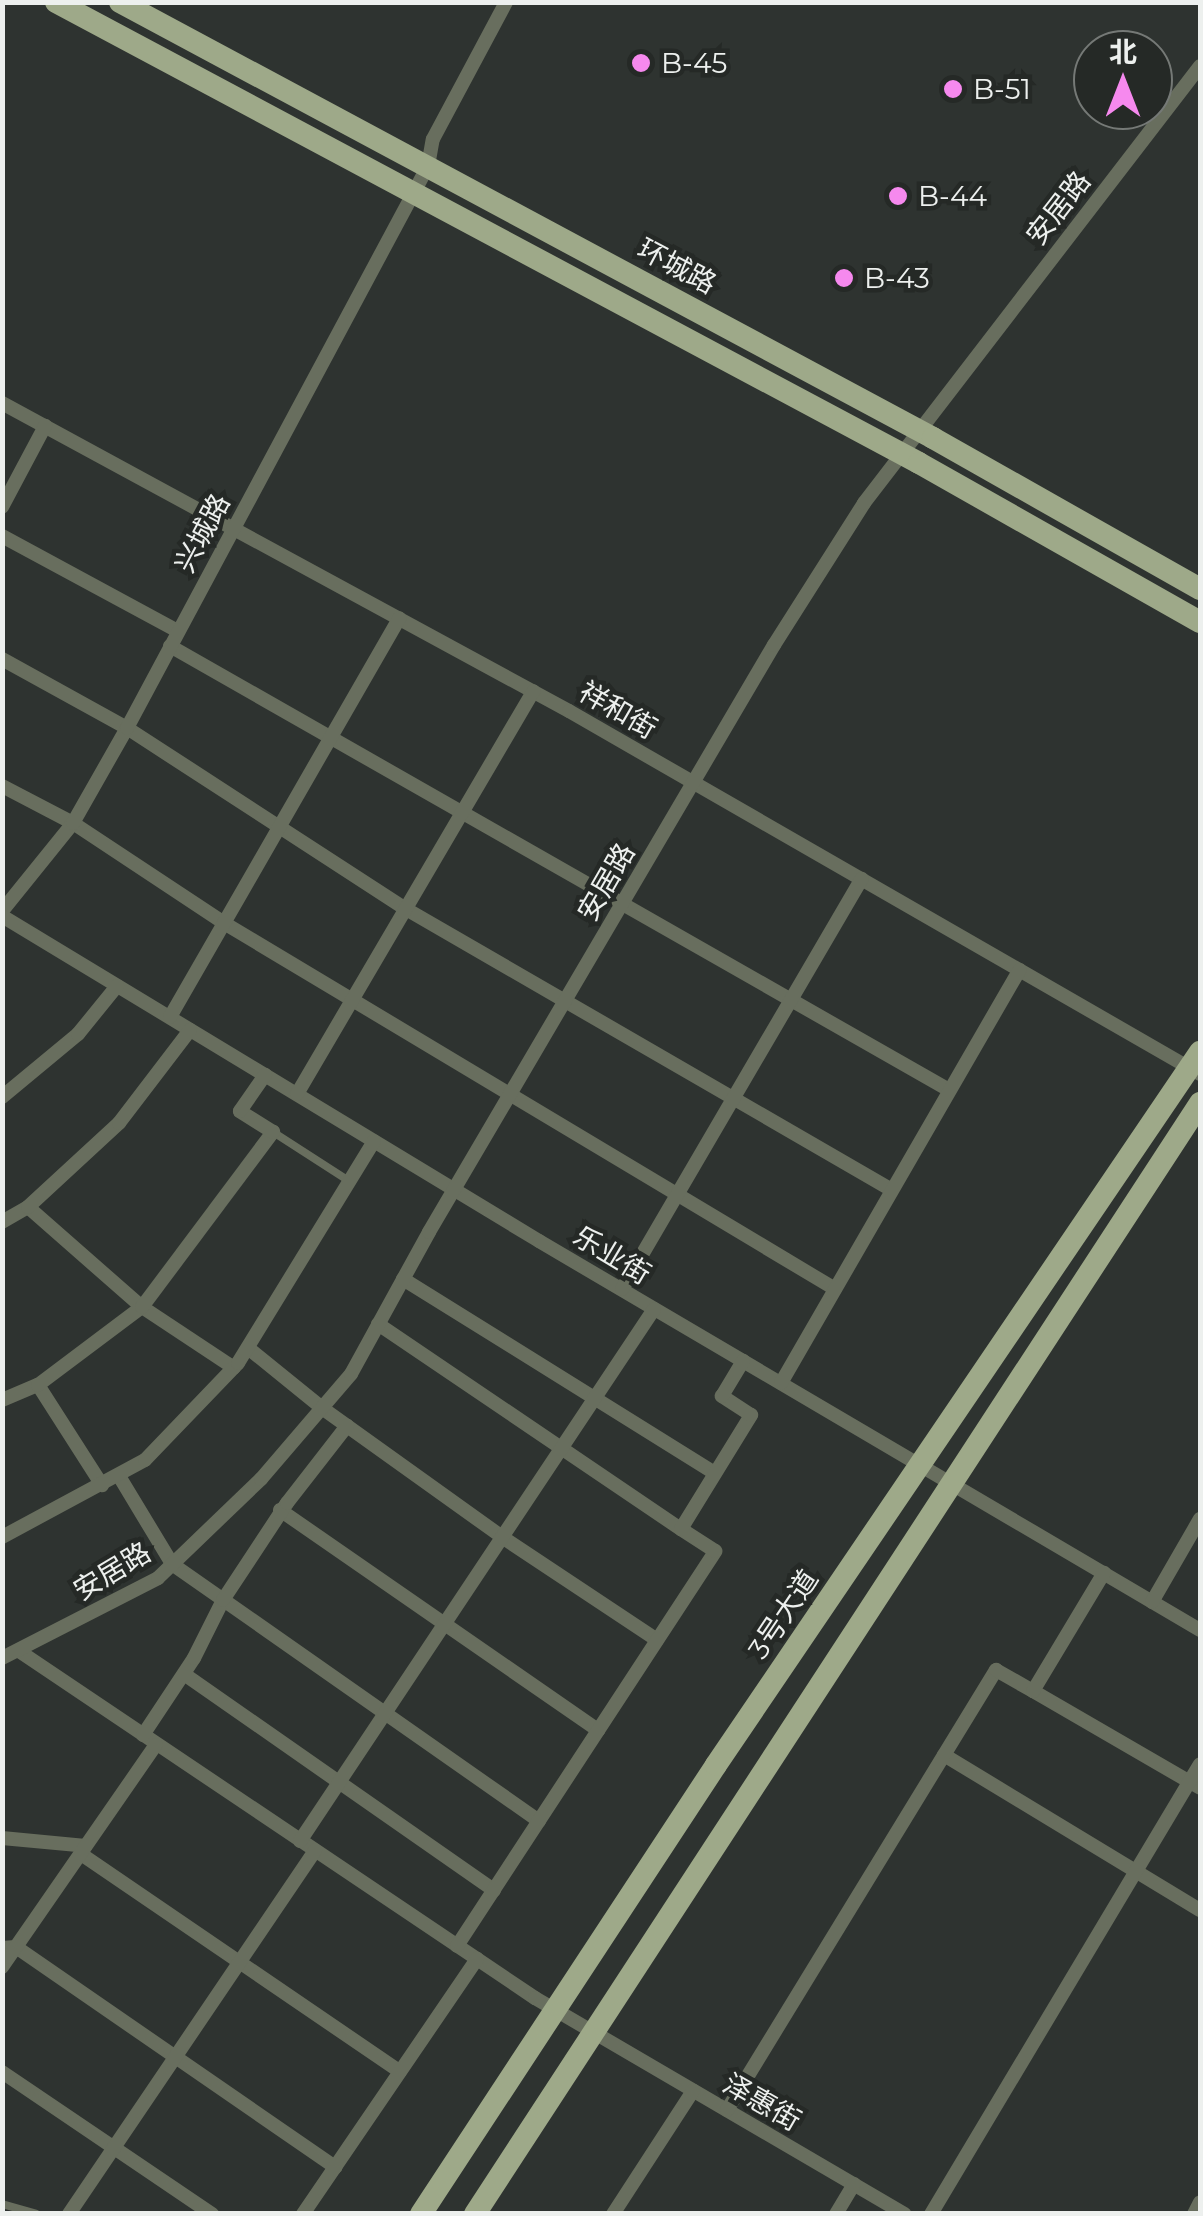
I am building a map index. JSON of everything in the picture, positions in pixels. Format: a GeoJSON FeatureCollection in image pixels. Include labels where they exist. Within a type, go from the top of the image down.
{"type":"FeatureCollection","features":[{"type":"Feature","properties":{"kind":"main road"},"geometry":{"type":"LineString","coordinates":[[56,2],[900,453],[1200,622]]}},
{"type":"Feature","properties":{"kind":"main road","name":"环城路"},"geometry":{"type":"LineString","coordinates":[[120,2],[917,430],[1200,589]]}},
{"type":"Feature","properties":{"kind":"main road","name":"3号大道"},"geometry":{"type":"LineString","coordinates":[[421,2214],[920,1464],[1197,1064]]}},
{"type":"Feature","properties":{"kind":"main road"},"geometry":{"type":"LineString","coordinates":[[475,2214],[1200,1103]]}},
{"type":"Feature","properties":{"kind":"street","name":"兴城路"},"geometry":{"type":"LineString","coordinates":[[2,914],[74,823],[428,166],[433,139],[506,2]]}},
{"type":"Feature","properties":{"kind":"street","name":"安居路"},"geometry":{"type":"LineString","coordinates":[[2,1658],[158,1578],[261,1479],[350,1374],[454,1189],[784,629],[900,453],[1200,66]]}},
{"type":"Feature","properties":{"kind":"street","name":"祥和街"},"geometry":{"type":"LineString","coordinates":[[2,403],[533,691],[1019,970],[1197,1064]]}},
{"type":"Feature","properties":{"kind":"street"},"geometry":{"type":"LineString","coordinates":[[2,507],[45,426]]}},
{"type":"Feature","properties":{"kind":"street"},"geometry":{"type":"LineString","coordinates":[[2,536],[178,631]]}},
{"type":"Feature","properties":{"kind":"street"},"geometry":{"type":"LineString","coordinates":[[170,1017],[399,618]]}},
{"type":"Feature","properties":{"kind":"street"},"geometry":{"type":"LineString","coordinates":[[170,646],[949,1090]]}},
{"type":"Feature","properties":{"kind":"street"},"geometry":{"type":"LineString","coordinates":[[2,660],[126,728],[406,908],[892,1190]]}},
{"type":"Feature","properties":{"kind":"street"},"geometry":{"type":"LineString","coordinates":[[297,1094],[533,691]]}},
{"type":"Feature","properties":{"kind":"street"},"geometry":{"type":"LineString","coordinates":[[2,786],[74,823],[224,923],[835,1288]]}},
{"type":"Feature","properties":{"kind":"street"},"geometry":{"type":"LineString","coordinates":[[622,1289],[862,879]]}},
{"type":"Feature","properties":{"kind":"street","name":"乐业街"},"geometry":{"type":"LineString","coordinates":[[2,914],[654,1309],[1200,1630]]}},
{"type":"Feature","properties":{"kind":"street"},"geometry":{"type":"LineString","coordinates":[[781,1383],[1019,970]]}},
{"type":"Feature","properties":{"kind":"street"},"geometry":{"type":"LineString","coordinates":[[2,1098],[78,1034],[117,986]]}},
{"type":"Feature","properties":{"kind":"street"},"geometry":{"type":"LineString","coordinates":[[4,1217],[28,1207],[119,1123],[190,1030]]}},
{"type":"Feature","properties":{"kind":"street"},"geometry":{"type":"LineString","coordinates":[[2,1400],[38,1385],[142,1306],[273,1132],[240,1110],[265,1074]]}},
{"type":"Feature","properties":{"kind":"street"},"geometry":{"type":"LineString","coordinates":[[2,1537],[145,1460],[234,1368],[374,1140]]}},
{"type":"Feature","properties":{"kind":"street"},"geometry":{"type":"LineString","coordinates":[[28,1207],[142,1306],[234,1368]]}},
{"type":"Feature","properties":{"kind":"street"},"geometry":{"type":"LineString","coordinates":[[403,1279],[716,1474]]}},
{"type":"Feature","properties":{"kind":"street"},"geometry":{"type":"LineString","coordinates":[[300,1841],[654,1309]]}},
{"type":"Feature","properties":{"kind":"street"},"geometry":{"type":"LineString","coordinates":[[378,1324],[716,1551],[457,1946]]}},
{"type":"Feature","properties":{"kind":"street"},"geometry":{"type":"LineString","coordinates":[[248,1348],[322,1408],[502,1537],[657,1640]]}},
{"type":"Feature","properties":{"kind":"street"},"geometry":{"type":"LineString","coordinates":[[682,1529],[751,1415],[722,1396],[743,1361]]}},
{"type":"Feature","properties":{"kind":"street"},"geometry":{"type":"LineString","coordinates":[[38,1385],[102,1486]]}},
{"type":"Feature","properties":{"kind":"street"},"geometry":{"type":"LineString","coordinates":[[143,1736],[281,1511],[347,1426]]}},
{"type":"Feature","properties":{"kind":"street"},"geometry":{"type":"LineString","coordinates":[[119,1476],[172,1564],[539,1821]]}},
{"type":"Feature","properties":{"kind":"street"},"geometry":{"type":"LineString","coordinates":[[281,1511],[598,1730]]}},
{"type":"Feature","properties":{"kind":"street"},"geometry":{"type":"LineString","coordinates":[[1152,1602],[1200,1518]]}},
{"type":"Feature","properties":{"kind":"street"},"geometry":{"type":"LineString","coordinates":[[1032,1690],[1104,1573]]}},
{"type":"Feature","properties":{"kind":"street","name":"泽惠街"},"geometry":{"type":"LineString","coordinates":[[19,1651],[555,2010],[904,2214]]}},
{"type":"Feature","properties":{"kind":"street"},"geometry":{"type":"LineString","coordinates":[[726,2110],[996,1670],[1195,1785]]}},
{"type":"Feature","properties":{"kind":"street"},"geometry":{"type":"LineString","coordinates":[[184,1674],[494,1890]]}},
{"type":"Feature","properties":{"kind":"street"},"geometry":{"type":"LineString","coordinates":[[2,1967],[9,1948],[156,1745]]}},
{"type":"Feature","properties":{"kind":"street"},"geometry":{"type":"LineString","coordinates":[[944,1755],[1200,1910]]}},
{"type":"Feature","properties":{"kind":"street"},"geometry":{"type":"LineString","coordinates":[[931,2214],[1137,1870],[1195,1785],[1200,1764]]}},
{"type":"Feature","properties":{"kind":"street"},"geometry":{"type":"LineString","coordinates":[[2,1838],[83,1850],[238,1964],[400,2072]]}},
{"type":"Feature","properties":{"kind":"street"},"geometry":{"type":"LineString","coordinates":[[69,2214],[315,1851]]}},
{"type":"Feature","properties":{"kind":"street"},"geometry":{"type":"LineString","coordinates":[[9,1948],[176,2056],[335,2167]]}},
{"type":"Feature","properties":{"kind":"street"},"geometry":{"type":"LineString","coordinates":[[304,2214],[478,1959]]}},
{"type":"Feature","properties":{"kind":"street"},"geometry":{"type":"LineString","coordinates":[[2,2072],[212,2214]]}},
{"type":"Feature","properties":{"kind":"street"},"geometry":{"type":"LineString","coordinates":[[613,2214],[694,2091]]}},
{"type":"Feature","properties":{"kind":"street"},"geometry":{"type":"LineString","coordinates":[[836,2214],[854,2184]]}},
{"type":"Feature","properties":{"kind":"street"},"geometry":{"type":"LineString","coordinates":[[1194,2214],[1200,2202]]}},
{"type":"Feature","properties":{"kind":"lane"},"geometry":{"type":"LineString","coordinates":[[273,1132],[349,1181]]}},
{"type":"Feature","properties":{"kind":"lane"},"geometry":{"type":"LineString","coordinates":[[2,2204],[36,2214]]}},
{"type":"Feature","properties":{"kind":"place","name":"B-45"},"geometry":{"type":"Point","coordinates":[641,63]}},
{"type":"Feature","properties":{"kind":"place","name":"B-51"},"geometry":{"type":"Point","coordinates":[953,89]}},
{"type":"Feature","properties":{"kind":"place","name":"B-44"},"geometry":{"type":"Point","coordinates":[898,196]}},
{"type":"Feature","properties":{"kind":"place","name":"B-43"},"geometry":{"type":"Point","coordinates":[844,278]}}]}
